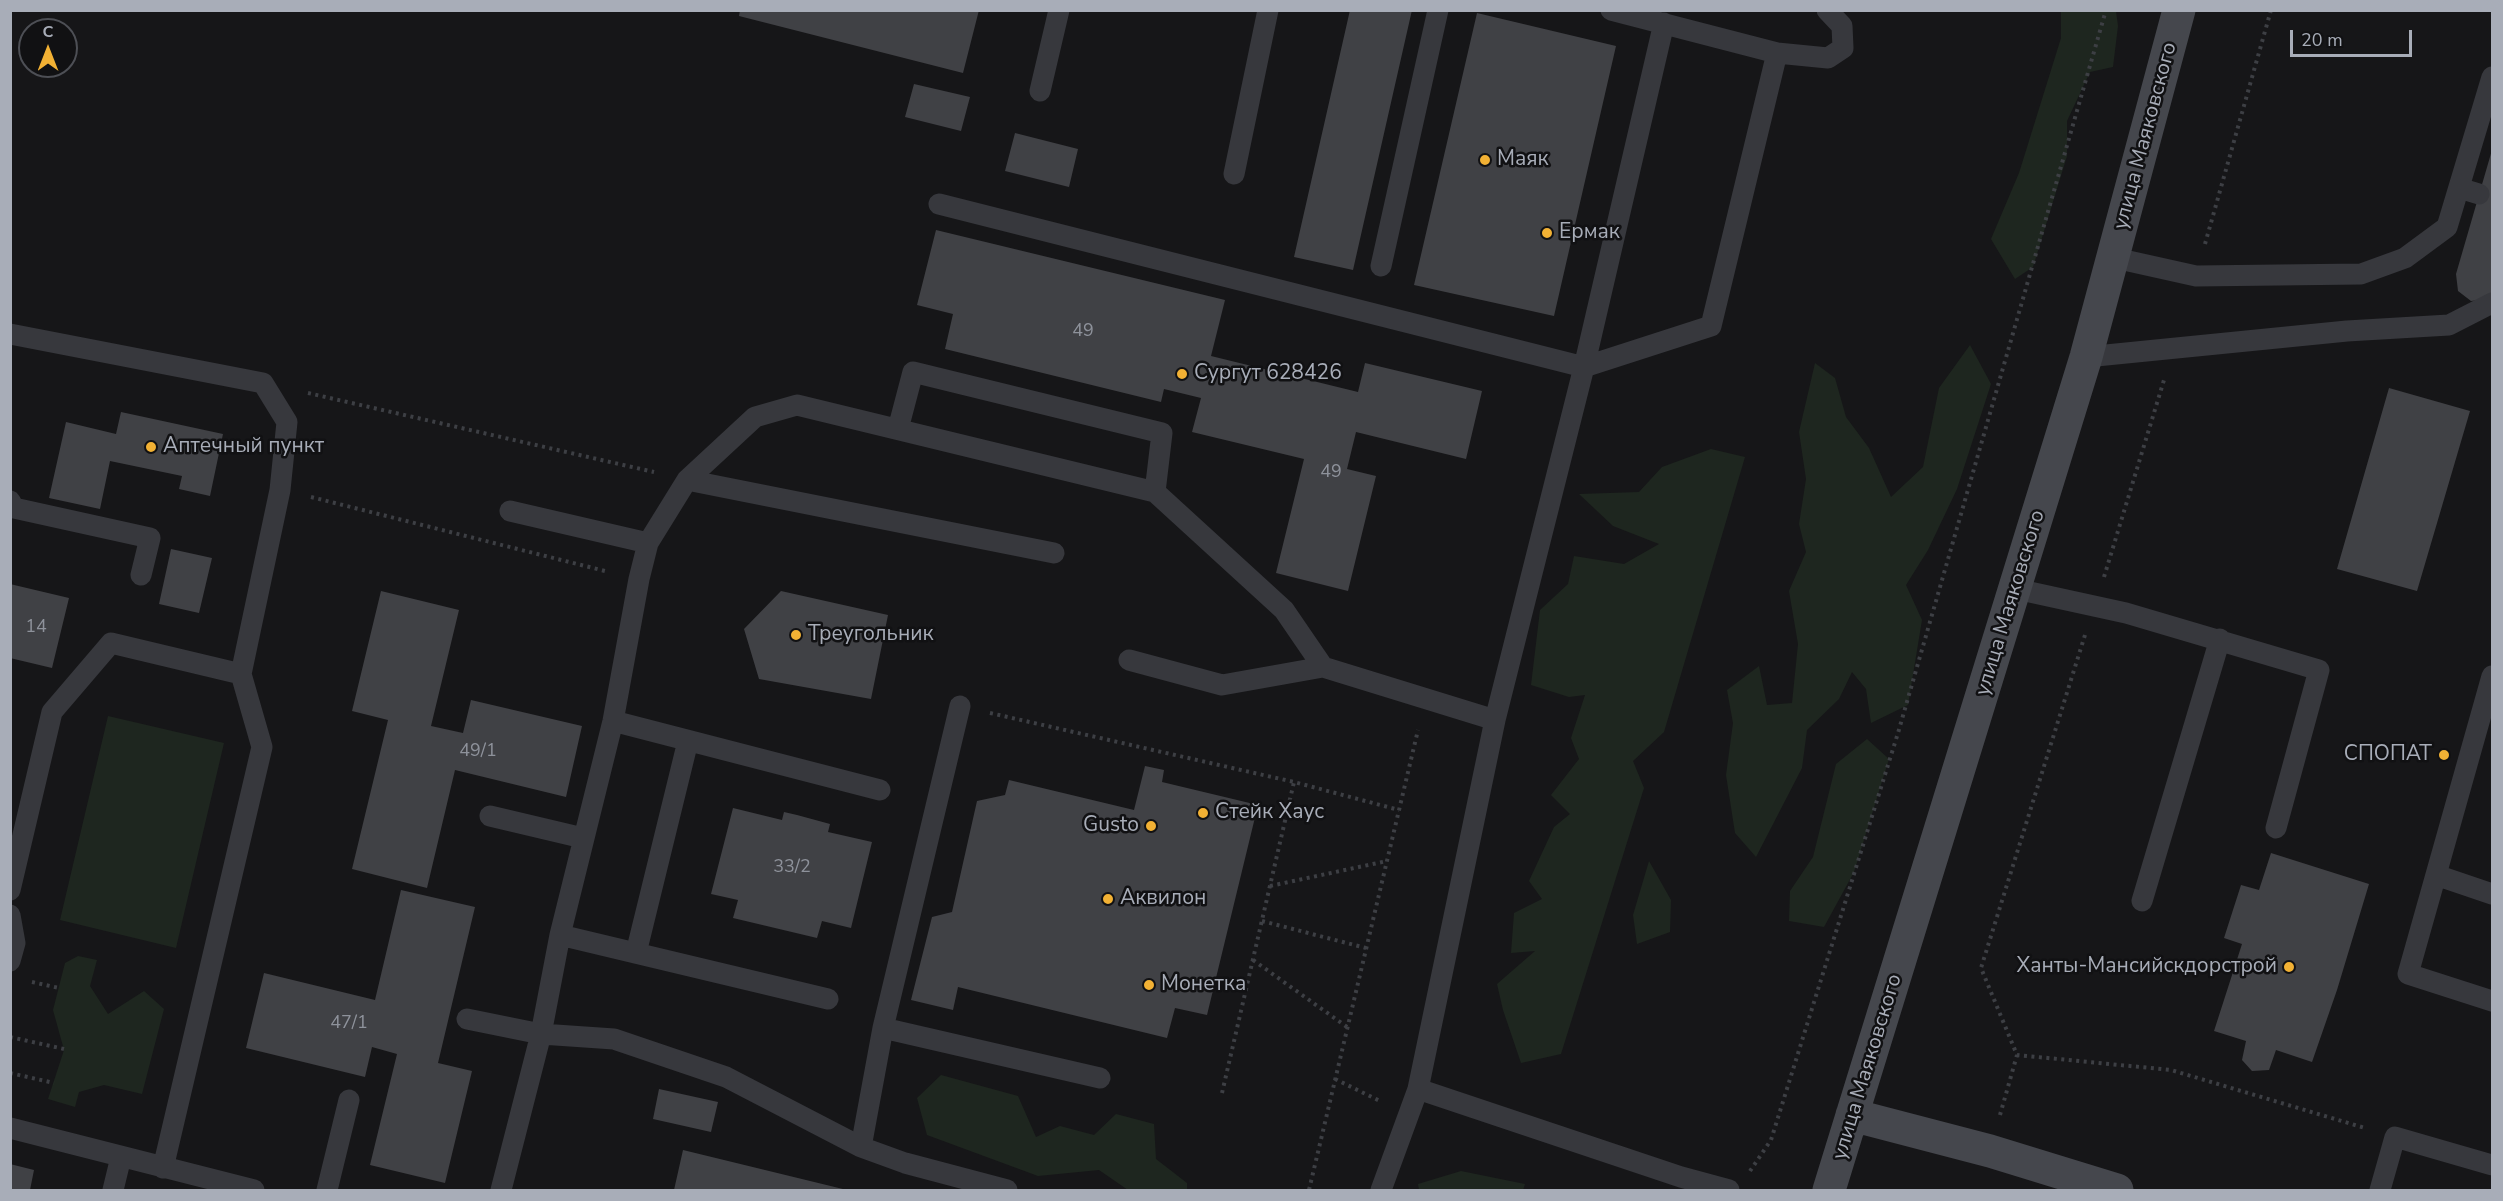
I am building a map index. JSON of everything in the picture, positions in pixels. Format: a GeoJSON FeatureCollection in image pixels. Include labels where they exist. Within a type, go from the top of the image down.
{"type":"FeatureCollection","features":[{"type":"Feature","properties":{"kind":"main road","name":"улица Маяковского"},"geometry":{"type":"LineString","coordinates":[[1829,1191],[2086,357],[2115,258],[2179,10]]}},
{"type":"Feature","properties":{"kind":"main road"},"geometry":{"type":"LineString","coordinates":[[1852,1115],[1990,1151],[2116,1191]]}},
{"type":"Feature","properties":{"kind":"lane"},"geometry":{"type":"LineString","coordinates":[[1040,91],[1059,10]]}},
{"type":"Feature","properties":{"kind":"lane"},"geometry":{"type":"LineString","coordinates":[[1234,174],[1268,10]]}},
{"type":"Feature","properties":{"kind":"lane"},"geometry":{"type":"LineString","coordinates":[[1381,266],[1438,10]]}},
{"type":"Feature","properties":{"kind":"lane"},"geometry":{"type":"LineString","coordinates":[[1611,10],[1778,52],[1828,58],[1843,48],[1842,26],[1827,10]]}},
{"type":"Feature","properties":{"kind":"lane"},"geometry":{"type":"LineString","coordinates":[[1381,1191],[1418,1089],[1494,720],[1584,367],[1664,23]]}},
{"type":"Feature","properties":{"kind":"lane"},"geometry":{"type":"LineString","coordinates":[[939,204],[1584,367],[1711,326],[1778,52]]}},
{"type":"Feature","properties":{"kind":"lane"},"geometry":{"type":"LineString","coordinates":[[2115,258],[2196,276],[2361,274],[2405,258],[2447,227],[2493,77]]}},
{"type":"Feature","properties":{"kind":"lane"},"geometry":{"type":"LineString","coordinates":[[2458,188],[2479,194]]}},
{"type":"Feature","properties":{"kind":"lane"},"geometry":{"type":"LineString","coordinates":[[2086,357],[2347,331],[2449,325],[2493,303]]}},
{"type":"Feature","properties":{"kind":"lane"},"geometry":{"type":"LineString","coordinates":[[10,334],[263,383],[287,422],[280,490],[241,674],[262,747],[163,1168]]}},
{"type":"Feature","properties":{"kind":"lane"},"geometry":{"type":"LineString","coordinates":[[897,429],[913,372],[1162,433],[1155,492]]}},
{"type":"Feature","properties":{"kind":"lane"},"geometry":{"type":"LineString","coordinates":[[501,1191],[541,1034],[560,935],[613,721],[639,579],[648,543],[687,480],[755,417],[796,405],[1155,492],[1284,610],[1323,667]]}},
{"type":"Feature","properties":{"kind":"lane"},"geometry":{"type":"LineString","coordinates":[[687,480],[1054,553]]}},
{"type":"Feature","properties":{"kind":"lane"},"geometry":{"type":"LineString","coordinates":[[10,501],[14,508],[150,538],[141,575]]}},
{"type":"Feature","properties":{"kind":"lane"},"geometry":{"type":"LineString","coordinates":[[510,511],[648,543]]}},
{"type":"Feature","properties":{"kind":"lane"},"geometry":{"type":"LineString","coordinates":[[2016,590],[2126,613],[2319,670],[2276,828]]}},
{"type":"Feature","properties":{"kind":"lane"},"geometry":{"type":"LineString","coordinates":[[2142,901],[2220,639]]}},
{"type":"Feature","properties":{"kind":"lane"},"geometry":{"type":"LineString","coordinates":[[10,890],[52,712],[111,643],[241,674]]}},
{"type":"Feature","properties":{"kind":"lane"},"geometry":{"type":"LineString","coordinates":[[1129,660],[1222,685],[1323,667],[1494,720]]}},
{"type":"Feature","properties":{"kind":"lane"},"geometry":{"type":"LineString","coordinates":[[2493,676],[2408,974],[2493,1002]]}},
{"type":"Feature","properties":{"kind":"lane"},"geometry":{"type":"LineString","coordinates":[[861,1147],[883,1028],[960,706]]}},
{"type":"Feature","properties":{"kind":"lane"},"geometry":{"type":"LineString","coordinates":[[613,721],[880,790]]}},
{"type":"Feature","properties":{"kind":"lane"},"geometry":{"type":"LineString","coordinates":[[636,953],[688,741]]}},
{"type":"Feature","properties":{"kind":"lane"},"geometry":{"type":"LineString","coordinates":[[490,816],[583,838]]}},
{"type":"Feature","properties":{"kind":"lane"},"geometry":{"type":"LineString","coordinates":[[2436,875],[2493,894]]}},
{"type":"Feature","properties":{"kind":"lane"},"geometry":{"type":"LineString","coordinates":[[10,915],[15,943],[10,961]]}},
{"type":"Feature","properties":{"kind":"lane"},"geometry":{"type":"LineString","coordinates":[[560,935],[828,999]]}},
{"type":"Feature","properties":{"kind":"lane"},"geometry":{"type":"LineString","coordinates":[[467,1019],[541,1034],[614,1039],[726,1077],[861,1147],[905,1163],[1007,1191]]}},
{"type":"Feature","properties":{"kind":"lane"},"geometry":{"type":"LineString","coordinates":[[883,1028],[1100,1078]]}},
{"type":"Feature","properties":{"kind":"lane"},"geometry":{"type":"LineString","coordinates":[[1418,1089],[1729,1191]]}},
{"type":"Feature","properties":{"kind":"lane"},"geometry":{"type":"LineString","coordinates":[[327,1191],[349,1100]]}},
{"type":"Feature","properties":{"kind":"lane"},"geometry":{"type":"LineString","coordinates":[[10,1128],[254,1191]]}},
{"type":"Feature","properties":{"kind":"lane"},"geometry":{"type":"LineString","coordinates":[[2380,1191],[2395,1137],[2493,1165]]}},
{"type":"Feature","properties":{"kind":"lane"},"geometry":{"type":"LineString","coordinates":[[113,1191],[121,1157]]}},
{"type":"Feature","properties":{"kind":"path"},"geometry":{"type":"LineString","coordinates":[[1747,1176],[1771,1140],[1898,733],[2106,10]]}},
{"type":"Feature","properties":{"kind":"path"},"geometry":{"type":"LineString","coordinates":[[2196,276],[2271,10]]}},
{"type":"Feature","properties":{"kind":"path"},"geometry":{"type":"LineString","coordinates":[[2173,350],[1981,968],[2017,1055],[2171,1070],[2395,1137]]}},
{"type":"Feature","properties":{"kind":"path"},"geometry":{"type":"LineString","coordinates":[[263,383],[687,480]]}},
{"type":"Feature","properties":{"kind":"path"},"geometry":{"type":"LineString","coordinates":[[280,490],[639,579]]}},
{"type":"Feature","properties":{"kind":"path"},"geometry":{"type":"LineString","coordinates":[[1309,1191],[1425,699]]}},
{"type":"Feature","properties":{"kind":"path"},"geometry":{"type":"LineString","coordinates":[[960,706],[1294,782],[1399,810]]}},
{"type":"Feature","properties":{"kind":"path"},"geometry":{"type":"LineString","coordinates":[[1222,1093],[1294,782]]}},
{"type":"Feature","properties":{"kind":"path"},"geometry":{"type":"LineString","coordinates":[[1270,886],[1387,861]]}},
{"type":"Feature","properties":{"kind":"path"},"geometry":{"type":"LineString","coordinates":[[1262,921],[1366,948]]}},
{"type":"Feature","properties":{"kind":"path"},"geometry":{"type":"LineString","coordinates":[[1253,960],[1347,1027]]}},
{"type":"Feature","properties":{"kind":"path"},"geometry":{"type":"LineString","coordinates":[[10,1037],[64,1050]]}},
{"type":"Feature","properties":{"kind":"path"},"geometry":{"type":"LineString","coordinates":[[10,1073],[54,1083]]}},
{"type":"Feature","properties":{"kind":"shaded area"},"geometry":{"type":"Polygon","coordinates":[[[2061,11],[2116,11],[2118,26],[2113,67],[2090,72],[2067,121],[2067,156],[2033,267],[2015,279],[1991,239],[2019,173],[2061,38],[2061,11]]]}},
{"type":"Feature","properties":{"kind":"shaded area"},"geometry":{"type":"Polygon","coordinates":[[[1970,345],[1991,384],[1957,489],[1928,550],[1906,585],[1922,620],[1908,705],[1871,723],[1866,689],[1852,672],[1839,699],[1807,730],[1802,768],[1756,857],[1735,833],[1726,775],[1733,723],[1727,690],[1759,666],[1767,705],[1792,703],[1798,644],[1789,591],[1806,552],[1799,524],[1806,479],[1799,432],[1815,363],[1835,378],[1846,417],[1869,448],[1891,497],[1923,467],[1939,388],[1970,345]]]}},
{"type":"Feature","properties":{"kind":"shaded area"},"geometry":{"type":"Polygon","coordinates":[[[1711,449],[1745,457],[1664,732],[1633,761],[1644,788],[1561,1054],[1521,1063],[1503,1010],[1497,984],[1535,951],[1511,953],[1514,913],[1542,899],[1529,881],[1554,827],[1570,814],[1551,795],[1579,759],[1571,738],[1585,695],[1569,697],[1531,685],[1540,610],[1568,584],[1574,556],[1624,564],[1659,544],[1613,526],[1579,494],[1639,492],[1662,467],[1711,449]]]}},
{"type":"Feature","properties":{"kind":"shaded area"},"geometry":{"type":"Polygon","coordinates":[[[108,716],[224,743],[176,948],[60,920],[108,716]]]}},
{"type":"Feature","properties":{"kind":"shaded area"},"geometry":{"type":"Polygon","coordinates":[[[1867,739],[1889,759],[1854,872],[1824,927],[1789,921],[1790,891],[1813,857],[1836,764],[1867,739]]]}},
{"type":"Feature","properties":{"kind":"shaded area"},"geometry":{"type":"Polygon","coordinates":[[[1649,861],[1671,900],[1670,932],[1637,944],[1633,915],[1649,861]]]}},
{"type":"Feature","properties":{"kind":"shaded area"},"geometry":{"type":"Polygon","coordinates":[[[78,956],[97,960],[90,986],[108,1014],[144,991],[164,1009],[142,1094],[104,1085],[79,1092],[75,1107],[48,1099],[64,1050],[53,1010],[65,963],[78,956]]]}},
{"type":"Feature","properties":{"kind":"shaded area"},"geometry":{"type":"Polygon","coordinates":[[[941,1075],[1018,1096],[1036,1137],[1060,1126],[1094,1135],[1116,1114],[1154,1124],[1156,1159],[1187,1183],[1187,1190],[1128,1190],[1099,1170],[1038,1176],[927,1135],[917,1098],[941,1075]]]}},
{"type":"Feature","properties":{"kind":"shaded area"},"geometry":{"type":"Polygon","coordinates":[[[1461,1171],[1525,1184],[1523,1190],[1419,1190],[1418,1184],[1461,1171]]]}},
{"type":"Feature","properties":{"kind":"building"},"geometry":{"type":"Polygon","coordinates":[[[740,10],[979,10],[963,73],[739,16],[740,10]]]}},
{"type":"Feature","properties":{"kind":"building"},"geometry":{"type":"Polygon","coordinates":[[[1350,10],[1412,10],[1353,270],[1294,257],[1350,10]]]}},
{"type":"Feature","properties":{"kind":"building","name":"Маяк"},"geometry":{"type":"Polygon","coordinates":[[[1477,13],[1616,46],[1554,316],[1414,285],[1477,13]]]}},
{"type":"Feature","properties":{"kind":"building"},"geometry":{"type":"Polygon","coordinates":[[[914,84],[970,97],[961,131],[905,117],[914,84]]]}},
{"type":"Feature","properties":{"kind":"building"},"geometry":{"type":"Polygon","coordinates":[[[1015,133],[1078,149],[1069,187],[1005,171],[1015,133]]]}},
{"type":"Feature","properties":{"kind":"building"},"geometry":{"type":"Polygon","coordinates":[[[2492,150],[2492,294],[2488,299],[2471,301],[2458,291],[2456,274],[2492,150]]]}},
{"type":"Feature","properties":{"kind":"building"},"geometry":{"type":"Polygon","coordinates":[[[936,230],[1225,300],[1211,356],[1358,392],[1365,363],[1482,391],[1466,459],[1356,432],[1347,469],[1376,476],[1348,591],[1276,573],[1304,459],[1192,432],[1201,398],[1164,389],[1161,402],[945,349],[953,314],[917,305],[936,230]]]}},
{"type":"Feature","properties":{"kind":"building"},"geometry":{"type":"Polygon","coordinates":[[[2389,388],[2470,411],[2417,591],[2337,569],[2389,388]]]}},
{"type":"Feature","properties":{"kind":"building"},"geometry":{"type":"Polygon","coordinates":[[[121,412],[223,434],[210,496],[179,489],[182,476],[110,461],[100,509],[49,498],[66,422],[116,434],[121,412]]]}},
{"type":"Feature","properties":{"kind":"building"},"geometry":{"type":"Polygon","coordinates":[[[171,549],[212,558],[199,613],[159,604],[171,549]]]}},
{"type":"Feature","properties":{"kind":"building"},"geometry":{"type":"Polygon","coordinates":[[[10,584],[69,598],[52,668],[10,658],[10,584]]]}},
{"type":"Feature","properties":{"kind":"building"},"geometry":{"type":"Polygon","coordinates":[[[381,591],[459,610],[431,726],[463,733],[471,700],[582,726],[566,797],[455,770],[427,888],[352,869],[388,720],[352,711],[381,591]]]}},
{"type":"Feature","properties":{"kind":"building"},"geometry":{"type":"Polygon","coordinates":[[[781,591],[888,615],[871,699],[759,679],[744,629],[781,591]]]}},
{"type":"Feature","properties":{"kind":"building","name":"Аквилон"},"geometry":{"type":"Polygon","coordinates":[[[1145,766],[1164,770],[1162,782],[1258,805],[1207,1015],[1175,1008],[1167,1038],[958,987],[953,1010],[911,1000],[932,917],[952,912],[977,801],[1005,795],[1009,780],[1134,810],[1145,766]]]}},
{"type":"Feature","properties":{"kind":"building"},"geometry":{"type":"Polygon","coordinates":[[[733,808],[782,820],[784,812],[797,815],[830,824],[828,832],[872,842],[851,928],[822,921],[817,938],[733,918],[738,900],[711,894],[733,808]]]}},
{"type":"Feature","properties":{"kind":"building","name":"Ханты-Мансийскдорстрой"},"geometry":{"type":"Polygon","coordinates":[[[2271,853],[2369,884],[2337,990],[2312,1062],[2276,1050],[2269,1070],[2252,1071],[2242,1060],[2246,1041],[2214,1031],[2242,944],[2224,938],[2241,885],[2259,890],[2271,853]]]}},
{"type":"Feature","properties":{"kind":"building"},"geometry":{"type":"Polygon","coordinates":[[[401,890],[475,907],[438,1063],[472,1071],[445,1183],[370,1165],[397,1054],[372,1047],[365,1077],[246,1048],[264,973],[375,1000],[401,890]]]}},
{"type":"Feature","properties":{"kind":"building"},"geometry":{"type":"Polygon","coordinates":[[[659,1089],[718,1102],[711,1132],[653,1119],[659,1089]]]}},
{"type":"Feature","properties":{"kind":"building"},"geometry":{"type":"Polygon","coordinates":[[[683,1150],[847,1190],[674,1190],[683,1150]]]}},
{"type":"Feature","properties":{"kind":"building"},"geometry":{"type":"Polygon","coordinates":[[[10,1164],[34,1170],[30,1190],[10,1190],[10,1164]]]}},
{"type":"Feature","properties":{"kind":"place","name":"Маяк"},"geometry":{"type":"Point","coordinates":[1485,160]}},
{"type":"Feature","properties":{"kind":"place","name":"Ермак"},"geometry":{"type":"Point","coordinates":[1547,233]}},
{"type":"Feature","properties":{"kind":"place","name":"Сургут 628426"},"geometry":{"type":"Point","coordinates":[1182,374]}},
{"type":"Feature","properties":{"kind":"place","name":"Аптечный пункт"},"geometry":{"type":"Point","coordinates":[151,447]}},
{"type":"Feature","properties":{"kind":"place","name":"Треугольник"},"geometry":{"type":"Point","coordinates":[796,635]}},
{"type":"Feature","properties":{"kind":"place","name":"СПОПАТ"},"geometry":{"type":"Point","coordinates":[2444,755]}},
{"type":"Feature","properties":{"kind":"place","name":"Стейк Хаус"},"geometry":{"type":"Point","coordinates":[1203,813]}},
{"type":"Feature","properties":{"kind":"place","name":"Gusto"},"geometry":{"type":"Point","coordinates":[1151,826]}},
{"type":"Feature","properties":{"kind":"place","name":"Аквилон"},"geometry":{"type":"Point","coordinates":[1108,899]}},
{"type":"Feature","properties":{"kind":"place","name":"Ханты-Мансийскдорстрой"},"geometry":{"type":"Point","coordinates":[2289,967]}},
{"type":"Feature","properties":{"kind":"place","name":"Монетка"},"geometry":{"type":"Point","coordinates":[1149,985]}}]}
